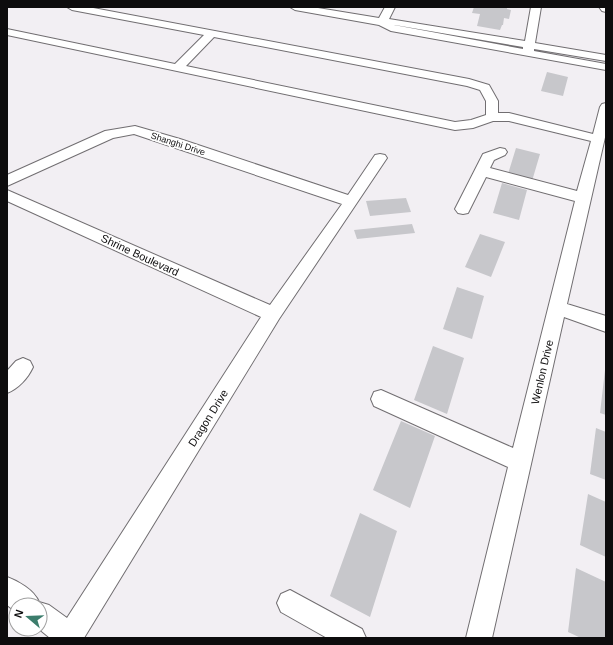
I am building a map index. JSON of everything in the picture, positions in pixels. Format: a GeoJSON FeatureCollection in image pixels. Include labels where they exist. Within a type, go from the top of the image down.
{"type":"FeatureCollection","features":[{"type":"Feature","properties":{"kind":"street"},"geometry":{"type":"LineString","coordinates":[[72,7],[469,83],[485,88],[492,101],[492,117]]}},
{"type":"Feature","properties":{"kind":"street"},"geometry":{"type":"LineString","coordinates":[[296,7],[351,12],[382,22],[395,22],[474,39],[528,48],[606,58]]}},
{"type":"Feature","properties":{"kind":"street"},"geometry":{"type":"LineString","coordinates":[[382,22],[390,7]]}},
{"type":"Feature","properties":{"kind":"street"},"geometry":{"type":"LineString","coordinates":[[528,48],[536,7]]}},
{"type":"Feature","properties":{"kind":"street"},"geometry":{"type":"LineString","coordinates":[[7,32],[455,126],[473,124],[492,117],[509,118],[601,134]]}},
{"type":"Feature","properties":{"kind":"street"},"geometry":{"type":"LineString","coordinates":[[177,68],[212,33]]}},
{"type":"Feature","properties":{"kind":"street"},"geometry":{"type":"LineString","coordinates":[[474,39],[496,39],[606,67]]}},
{"type":"Feature","properties":{"kind":"street","name":"Wenlon Drive"},"geometry":{"type":"LineString","coordinates":[[479,638],[583,198],[601,134],[606,107]]}},
{"type":"Feature","properties":{"kind":"street","name":"Shanghi Drive"},"geometry":{"type":"LineString","coordinates":[[7,181],[110,134],[135,130],[175,142],[351,202]]}},
{"type":"Feature","properties":{"kind":"street"},"geometry":{"type":"LineString","coordinates":[[463,209],[488,157],[500,152]]}},
{"type":"Feature","properties":{"kind":"street","name":"Dragon Drive"},"geometry":{"type":"LineString","coordinates":[[70,638],[273,314],[380,158]]}},
{"type":"Feature","properties":{"kind":"street"},"geometry":{"type":"LineString","coordinates":[[482,171],[583,198]]}},
{"type":"Feature","properties":{"kind":"street","name":"Shrine Boulevard"},"geometry":{"type":"LineString","coordinates":[[7,195],[203,284],[273,314]]}},
{"type":"Feature","properties":{"kind":"street"},"geometry":{"type":"LineString","coordinates":[[557,308],[606,324]]}},
{"type":"Feature","properties":{"kind":"street"},"geometry":{"type":"LineString","coordinates":[[7,384],[23,367]]}},
{"type":"Feature","properties":{"kind":"street"},"geometry":{"type":"LineString","coordinates":[[381,399],[521,462]]}},
{"type":"Feature","properties":{"kind":"street"},"geometry":{"type":"LineString","coordinates":[[7,589],[18,597]]}},
{"type":"Feature","properties":{"kind":"street"},"geometry":{"type":"LineString","coordinates":[[290,603],[353,638]]}},
{"type":"Feature","properties":{"kind":"street"},"geometry":{"type":"LineString","coordinates":[[48,620],[70,638]]}},
{"type":"Feature","properties":{"kind":"building"},"geometry":{"type":"Polygon","coordinates":[[[474,7],[507,7],[507,9],[511,10],[509,19],[504,18],[503,25],[500,30],[477,26],[480,14],[472,13],[474,7]]]}},
{"type":"Feature","properties":{"kind":"building"},"geometry":{"type":"Polygon","coordinates":[[[547,72],[568,77],[563,96],[541,91],[547,72]]]}},
{"type":"Feature","properties":{"kind":"building"},"geometry":{"type":"Polygon","coordinates":[[[516,148],[540,154],[532,181],[508,174],[516,148]]]}},
{"type":"Feature","properties":{"kind":"building"},"geometry":{"type":"Polygon","coordinates":[[[502,183],[527,190],[519,220],[493,213],[502,183]]]}},
{"type":"Feature","properties":{"kind":"building"},"geometry":{"type":"Polygon","coordinates":[[[406,198],[411,212],[370,216],[366,201],[406,198]]]}},
{"type":"Feature","properties":{"kind":"building"},"geometry":{"type":"Polygon","coordinates":[[[412,224],[415,233],[357,239],[354,230],[412,224]]]}},
{"type":"Feature","properties":{"kind":"building"},"geometry":{"type":"Polygon","coordinates":[[[480,234],[505,242],[491,277],[465,267],[480,234]]]}},
{"type":"Feature","properties":{"kind":"building"},"geometry":{"type":"Polygon","coordinates":[[[457,287],[484,296],[472,339],[443,329],[457,287]]]}},
{"type":"Feature","properties":{"kind":"building"},"geometry":{"type":"Polygon","coordinates":[[[433,346],[464,358],[447,414],[414,400],[433,346]]]}},
{"type":"Feature","properties":{"kind":"building"},"geometry":{"type":"Polygon","coordinates":[[[606,370],[606,415],[600,413],[606,370]]]}},
{"type":"Feature","properties":{"kind":"building"},"geometry":{"type":"Polygon","coordinates":[[[401,421],[435,436],[410,508],[373,490],[401,421]]]}},
{"type":"Feature","properties":{"kind":"building"},"geometry":{"type":"Polygon","coordinates":[[[596,428],[606,432],[606,480],[590,474],[596,428]]]}},
{"type":"Feature","properties":{"kind":"building"},"geometry":{"type":"Polygon","coordinates":[[[588,494],[606,502],[606,557],[580,545],[588,494]]]}},
{"type":"Feature","properties":{"kind":"building"},"geometry":{"type":"Polygon","coordinates":[[[360,513],[397,531],[370,617],[330,596],[360,513]]]}},
{"type":"Feature","properties":{"kind":"building"},"geometry":{"type":"Polygon","coordinates":[[[576,568],[606,582],[606,638],[581,638],[568,632],[576,568]]]}}]}
